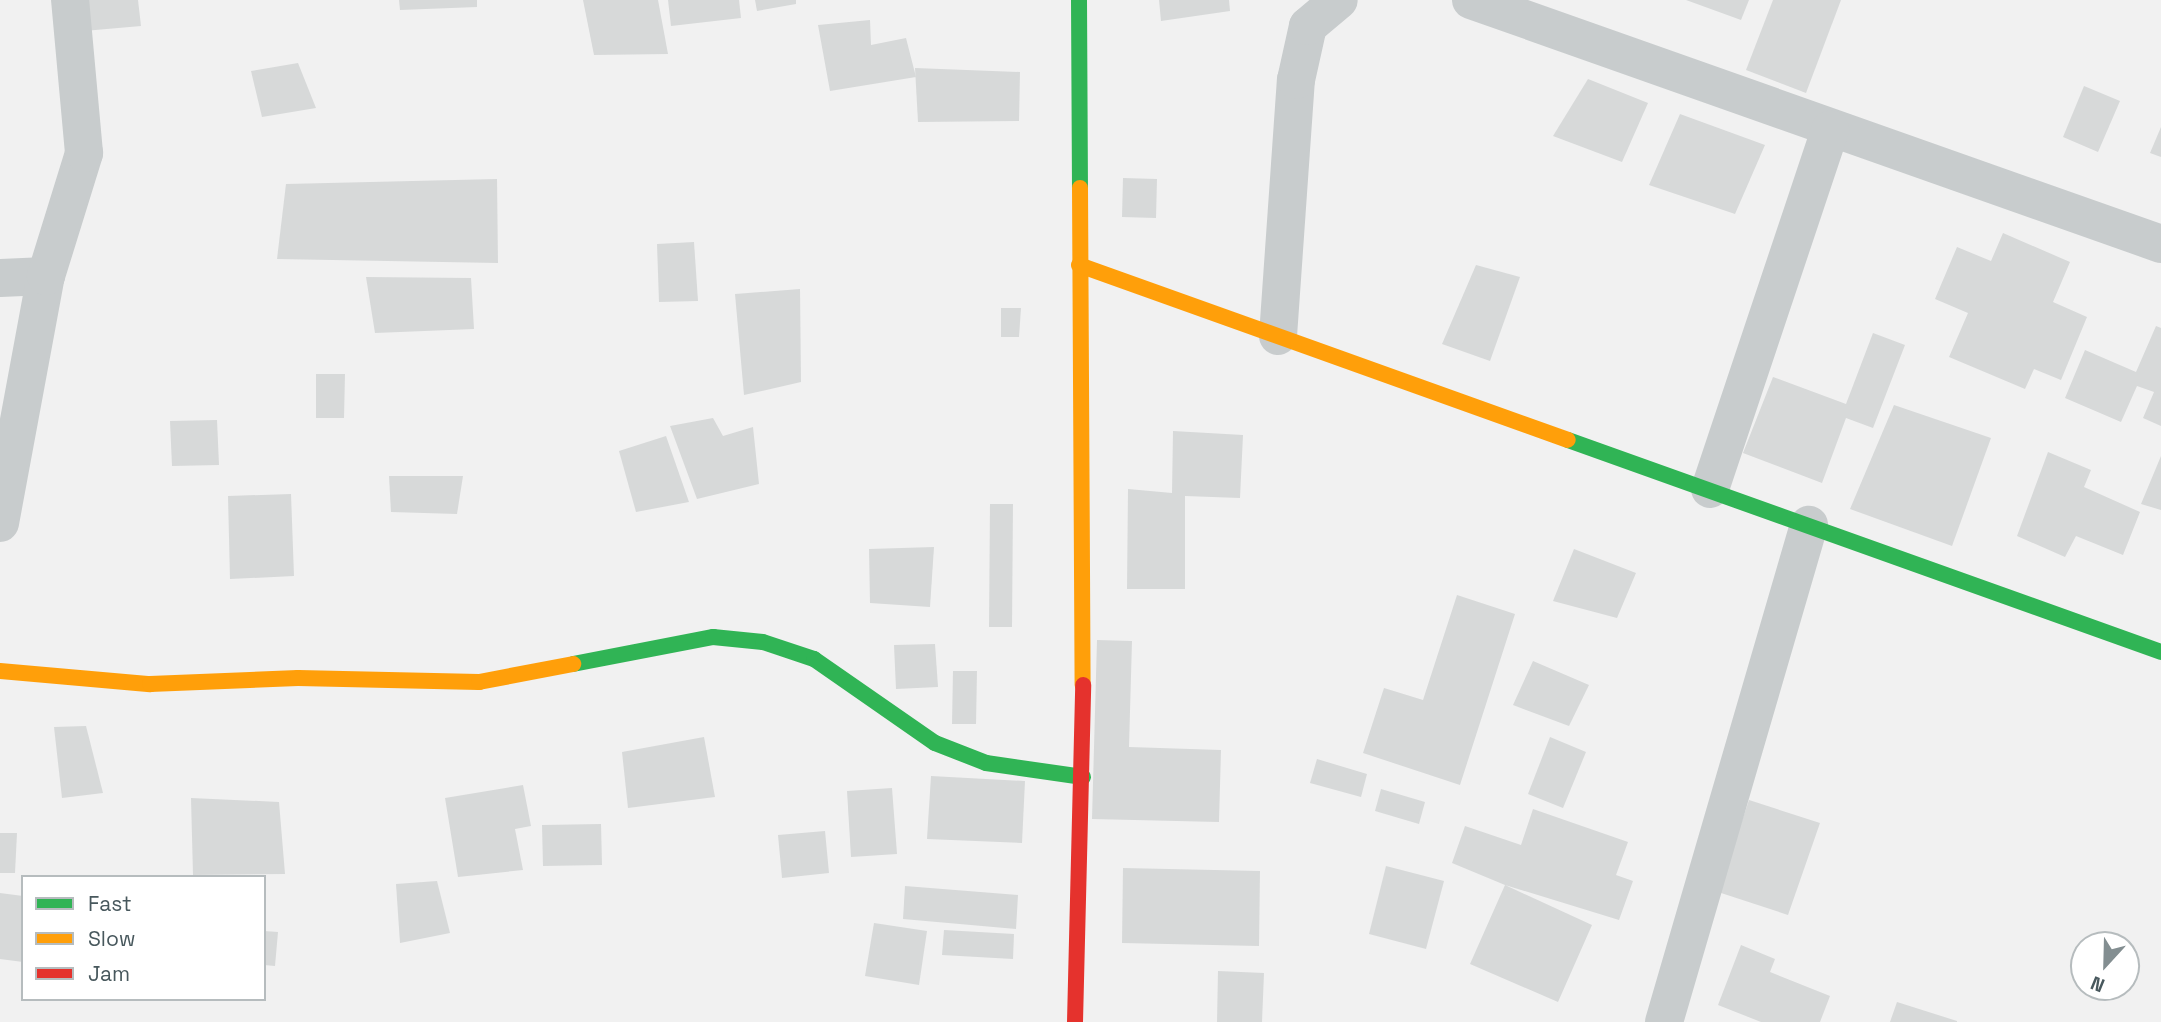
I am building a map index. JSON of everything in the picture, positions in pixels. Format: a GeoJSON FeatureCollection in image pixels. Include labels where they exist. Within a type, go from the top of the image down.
{"type":"FeatureCollection","features":[{"type":"Feature","properties":{"kind":"street"},"geometry":{"type":"LineString","coordinates":[[0,523],[46,276],[84,153],[70,0]]}},
{"type":"Feature","properties":{"kind":"street"},"geometry":{"type":"LineString","coordinates":[[1075,1022],[1083,777],[1079,0]]}},
{"type":"Feature","properties":{"kind":"street"},"geometry":{"type":"LineString","coordinates":[[1278,336],[1296,80],[1308,26],[1339,0]]}},
{"type":"Feature","properties":{"kind":"street"},"geometry":{"type":"LineString","coordinates":[[1471,0],[1830,130],[2161,244]]}},
{"type":"Feature","properties":{"kind":"street"},"geometry":{"type":"LineString","coordinates":[[1710,489],[1830,130]]}},
{"type":"Feature","properties":{"kind":"street"},"geometry":{"type":"LineString","coordinates":[[1079,265],[2161,652]]}},
{"type":"Feature","properties":{"kind":"street"},"geometry":{"type":"LineString","coordinates":[[0,278],[46,276]]}},
{"type":"Feature","properties":{"kind":"street"},"geometry":{"type":"LineString","coordinates":[[1664,1022],[1809,525]]}},
{"type":"Feature","properties":{"kind":"street"},"geometry":{"type":"LineString","coordinates":[[0,671],[150,684],[298,678],[479,682],[726,638],[763,642],[814,659],[935,743],[986,763],[1083,777]]}},
{"type":"Feature","properties":{"kind":"building"},"geometry":{"type":"Polygon","coordinates":[[[81,0],[138,0],[141,26],[84,31],[81,0]]]}},
{"type":"Feature","properties":{"kind":"building"},"geometry":{"type":"Polygon","coordinates":[[[399,0],[477,0],[477,7],[400,10],[399,0]]]}},
{"type":"Feature","properties":{"kind":"building"},"geometry":{"type":"Polygon","coordinates":[[[583,0],[658,0],[668,54],[594,55],[583,0]]]}},
{"type":"Feature","properties":{"kind":"building"},"geometry":{"type":"Polygon","coordinates":[[[668,0],[739,0],[741,18],[671,26],[668,0]]]}},
{"type":"Feature","properties":{"kind":"building"},"geometry":{"type":"Polygon","coordinates":[[[755,0],[796,0],[796,4],[757,11],[755,0]]]}},
{"type":"Feature","properties":{"kind":"building"},"geometry":{"type":"Polygon","coordinates":[[[1159,0],[1229,0],[1230,11],[1161,21],[1159,0]]]}},
{"type":"Feature","properties":{"kind":"building"},"geometry":{"type":"Polygon","coordinates":[[[1686,0],[1749,0],[1741,20],[1686,0]]]}},
{"type":"Feature","properties":{"kind":"building"},"geometry":{"type":"Polygon","coordinates":[[[1773,0],[1841,0],[1806,93],[1746,70],[1773,0]]]}},
{"type":"Feature","properties":{"kind":"building"},"geometry":{"type":"Polygon","coordinates":[[[870,20],[871,45],[906,38],[916,77],[830,91],[818,25],[870,20]]]}},
{"type":"Feature","properties":{"kind":"building"},"geometry":{"type":"Polygon","coordinates":[[[298,63],[316,108],[262,117],[251,71],[298,63]]]}},
{"type":"Feature","properties":{"kind":"building"},"geometry":{"type":"Polygon","coordinates":[[[915,68],[1020,72],[1019,121],[918,122],[915,68]]]}},
{"type":"Feature","properties":{"kind":"building"},"geometry":{"type":"Polygon","coordinates":[[[1588,79],[1648,103],[1622,162],[1553,136],[1588,79]]]}},
{"type":"Feature","properties":{"kind":"building"},"geometry":{"type":"Polygon","coordinates":[[[2084,86],[2120,101],[2098,152],[2063,137],[2084,86]]]}},
{"type":"Feature","properties":{"kind":"building"},"geometry":{"type":"Polygon","coordinates":[[[1680,114],[1765,145],[1735,214],[1649,185],[1680,114]]]}},
{"type":"Feature","properties":{"kind":"building"},"geometry":{"type":"Polygon","coordinates":[[[2161,127],[2161,157],[2150,153],[2161,127]]]}},
{"type":"Feature","properties":{"kind":"building"},"geometry":{"type":"Polygon","coordinates":[[[1123,178],[1157,179],[1156,218],[1122,217],[1123,178]]]}},
{"type":"Feature","properties":{"kind":"building"},"geometry":{"type":"Polygon","coordinates":[[[497,179],[498,263],[277,259],[286,184],[497,179]]]}},
{"type":"Feature","properties":{"kind":"building"},"geometry":{"type":"Polygon","coordinates":[[[2003,233],[2070,262],[2053,302],[2087,317],[2061,380],[2034,369],[2025,389],[1949,357],[1968,313],[1935,299],[1957,247],[1991,261],[2003,233]]]}},
{"type":"Feature","properties":{"kind":"building"},"geometry":{"type":"Polygon","coordinates":[[[694,242],[698,301],[659,302],[657,244],[694,242]]]}},
{"type":"Feature","properties":{"kind":"building"},"geometry":{"type":"Polygon","coordinates":[[[1476,265],[1520,277],[1490,361],[1442,344],[1476,265]]]}},
{"type":"Feature","properties":{"kind":"building"},"geometry":{"type":"Polygon","coordinates":[[[366,277],[471,278],[474,329],[375,333],[366,277]]]}},
{"type":"Feature","properties":{"kind":"building"},"geometry":{"type":"Polygon","coordinates":[[[800,289],[801,382],[744,395],[735,294],[800,289]]]}},
{"type":"Feature","properties":{"kind":"building"},"geometry":{"type":"Polygon","coordinates":[[[1001,308],[1021,308],[1019,337],[1001,337],[1001,308]]]}},
{"type":"Feature","properties":{"kind":"building"},"geometry":{"type":"Polygon","coordinates":[[[2156,326],[2161,328],[2161,426],[2143,418],[2154,392],[2137,386],[2121,422],[2065,398],[2085,350],[2136,372],[2156,326]]]}},
{"type":"Feature","properties":{"kind":"building"},"geometry":{"type":"Polygon","coordinates":[[[1873,333],[1905,345],[1873,428],[1846,418],[1822,483],[1743,453],[1773,377],[1846,404],[1873,333]]]}},
{"type":"Feature","properties":{"kind":"building"},"geometry":{"type":"Polygon","coordinates":[[[316,374],[345,374],[344,418],[316,418],[316,374]]]}},
{"type":"Feature","properties":{"kind":"building"},"geometry":{"type":"Polygon","coordinates":[[[1894,405],[1991,438],[1952,546],[1850,509],[1894,405]]]}},
{"type":"Feature","properties":{"kind":"building"},"geometry":{"type":"Polygon","coordinates":[[[713,418],[723,436],[753,427],[759,484],[697,499],[670,426],[713,418]]]}},
{"type":"Feature","properties":{"kind":"building"},"geometry":{"type":"Polygon","coordinates":[[[217,420],[219,465],[172,466],[170,421],[217,420]]]}},
{"type":"Feature","properties":{"kind":"building"},"geometry":{"type":"Polygon","coordinates":[[[1173,431],[1243,435],[1240,498],[1185,496],[1185,589],[1127,589],[1128,489],[1172,493],[1173,431]]]}},
{"type":"Feature","properties":{"kind":"building"},"geometry":{"type":"Polygon","coordinates":[[[666,436],[689,502],[636,512],[619,451],[666,436]]]}},
{"type":"Feature","properties":{"kind":"building"},"geometry":{"type":"Polygon","coordinates":[[[2048,452],[2091,470],[2084,487],[2140,512],[2123,555],[2076,536],[2065,557],[2017,536],[2048,452]]]}},
{"type":"Feature","properties":{"kind":"building"},"geometry":{"type":"Polygon","coordinates":[[[2161,456],[2161,510],[2141,504],[2161,456]]]}},
{"type":"Feature","properties":{"kind":"building"},"geometry":{"type":"Polygon","coordinates":[[[389,476],[463,476],[457,514],[391,512],[389,476]]]}},
{"type":"Feature","properties":{"kind":"building"},"geometry":{"type":"Polygon","coordinates":[[[291,494],[294,576],[230,579],[228,496],[291,494]]]}},
{"type":"Feature","properties":{"kind":"building"},"geometry":{"type":"Polygon","coordinates":[[[990,504],[1013,504],[1012,627],[989,627],[990,504]]]}},
{"type":"Feature","properties":{"kind":"building"},"geometry":{"type":"Polygon","coordinates":[[[934,547],[930,607],[870,603],[869,549],[934,547]]]}},
{"type":"Feature","properties":{"kind":"building"},"geometry":{"type":"Polygon","coordinates":[[[1574,549],[1636,573],[1617,618],[1553,601],[1574,549]]]}},
{"type":"Feature","properties":{"kind":"building"},"geometry":{"type":"Polygon","coordinates":[[[1457,595],[1515,614],[1460,785],[1363,753],[1384,688],[1423,700],[1457,595]]]}},
{"type":"Feature","properties":{"kind":"building"},"geometry":{"type":"Polygon","coordinates":[[[1097,640],[1132,641],[1129,747],[1221,750],[1219,822],[1092,819],[1097,640]]]}},
{"type":"Feature","properties":{"kind":"building"},"geometry":{"type":"Polygon","coordinates":[[[935,644],[938,687],[896,689],[894,645],[935,644]]]}},
{"type":"Feature","properties":{"kind":"building"},"geometry":{"type":"Polygon","coordinates":[[[1533,661],[1589,685],[1569,726],[1513,705],[1533,661]]]}},
{"type":"Feature","properties":{"kind":"building"},"geometry":{"type":"Polygon","coordinates":[[[953,671],[977,671],[976,724],[952,724],[953,671]]]}},
{"type":"Feature","properties":{"kind":"building"},"geometry":{"type":"Polygon","coordinates":[[[86,726],[103,793],[62,798],[54,727],[86,726]]]}},
{"type":"Feature","properties":{"kind":"building"},"geometry":{"type":"Polygon","coordinates":[[[704,737],[715,797],[628,808],[622,752],[704,737]]]}},
{"type":"Feature","properties":{"kind":"building"},"geometry":{"type":"Polygon","coordinates":[[[1550,737],[1586,752],[1563,808],[1528,794],[1550,737]]]}},
{"type":"Feature","properties":{"kind":"building"},"geometry":{"type":"Polygon","coordinates":[[[1317,759],[1367,774],[1361,797],[1310,783],[1317,759]]]}},
{"type":"Feature","properties":{"kind":"building"},"geometry":{"type":"Polygon","coordinates":[[[931,776],[1025,781],[1022,843],[927,839],[931,776]]]}},
{"type":"Feature","properties":{"kind":"building"},"geometry":{"type":"Polygon","coordinates":[[[523,785],[531,826],[515,829],[523,870],[458,877],[445,798],[523,785]]]}},
{"type":"Feature","properties":{"kind":"building"},"geometry":{"type":"Polygon","coordinates":[[[892,788],[897,854],[851,857],[847,791],[892,788]]]}},
{"type":"Feature","properties":{"kind":"building"},"geometry":{"type":"Polygon","coordinates":[[[1381,789],[1425,802],[1419,824],[1375,811],[1381,789]]]}},
{"type":"Feature","properties":{"kind":"building"},"geometry":{"type":"Polygon","coordinates":[[[191,798],[279,802],[285,874],[193,875],[191,798]]]}},
{"type":"Feature","properties":{"kind":"building"},"geometry":{"type":"Polygon","coordinates":[[[1749,800],[1820,823],[1788,915],[1718,892],[1749,800]]]}},
{"type":"Feature","properties":{"kind":"building"},"geometry":{"type":"Polygon","coordinates":[[[1533,809],[1628,842],[1616,875],[1633,881],[1619,920],[1505,885],[1452,863],[1465,826],[1521,845],[1533,809]]]}},
{"type":"Feature","properties":{"kind":"building"},"geometry":{"type":"Polygon","coordinates":[[[601,824],[602,865],[543,866],[542,825],[601,824]]]}},
{"type":"Feature","properties":{"kind":"building"},"geometry":{"type":"Polygon","coordinates":[[[825,831],[829,873],[782,878],[778,835],[825,831]]]}},
{"type":"Feature","properties":{"kind":"building"},"geometry":{"type":"Polygon","coordinates":[[[0,833],[17,833],[15,873],[0,873],[0,833]]]}},
{"type":"Feature","properties":{"kind":"building"},"geometry":{"type":"Polygon","coordinates":[[[1386,866],[1444,881],[1426,949],[1369,934],[1386,866]]]}},
{"type":"Feature","properties":{"kind":"building"},"geometry":{"type":"Polygon","coordinates":[[[1123,868],[1260,871],[1259,946],[1122,943],[1123,868]]]}},
{"type":"Feature","properties":{"kind":"building"},"geometry":{"type":"Polygon","coordinates":[[[437,881],[450,933],[400,943],[396,884],[437,881]]]}},
{"type":"Feature","properties":{"kind":"building"},"geometry":{"type":"Polygon","coordinates":[[[1505,885],[1592,925],[1558,1002],[1470,964],[1505,885]]]}},
{"type":"Feature","properties":{"kind":"building"},"geometry":{"type":"Polygon","coordinates":[[[905,886],[1018,895],[1016,929],[903,919],[905,886]]]}},
{"type":"Feature","properties":{"kind":"building"},"geometry":{"type":"Polygon","coordinates":[[[0,893],[21,896],[21,962],[0,959],[0,893]]]}},
{"type":"Feature","properties":{"kind":"building"},"geometry":{"type":"Polygon","coordinates":[[[874,923],[927,931],[919,985],[865,976],[874,923]]]}},
{"type":"Feature","properties":{"kind":"building"},"geometry":{"type":"Polygon","coordinates":[[[944,930],[1014,934],[1013,959],[942,955],[944,930]]]}},
{"type":"Feature","properties":{"kind":"building"},"geometry":{"type":"Polygon","coordinates":[[[266,931],[278,932],[275,966],[266,965],[266,931]]]}},
{"type":"Feature","properties":{"kind":"building"},"geometry":{"type":"Polygon","coordinates":[[[1741,945],[1775,959],[1770,972],[1830,996],[1820,1022],[1761,1022],[1718,1005],[1741,945]]]}},
{"type":"Feature","properties":{"kind":"building"},"geometry":{"type":"Polygon","coordinates":[[[1218,971],[1264,973],[1262,1022],[1217,1022],[1218,971]]]}},
{"type":"Feature","properties":{"kind":"building"},"geometry":{"type":"Polygon","coordinates":[[[1897,1002],[1957,1021],[1957,1022],[1890,1022],[1897,1002]]]}},
{"type":"Feature","properties":{"kind":"traffic: fast"},"geometry":{"type":"LineString","coordinates":[[1079,0],[1080,188]]}},
{"type":"Feature","properties":{"kind":"traffic: fast"},"geometry":{"type":"LineString","coordinates":[[1568,440],[2161,652]]}},
{"type":"Feature","properties":{"kind":"traffic: fast"},"geometry":{"type":"LineString","coordinates":[[573,664],[713,637],[763,642],[814,659],[935,743],[986,763],[1083,777]]}},
{"type":"Feature","properties":{"kind":"traffic: slow"},"geometry":{"type":"LineString","coordinates":[[1080,188],[1083,685]]}},
{"type":"Feature","properties":{"kind":"traffic: slow"},"geometry":{"type":"LineString","coordinates":[[1079,265],[1568,440]]}},
{"type":"Feature","properties":{"kind":"traffic: slow"},"geometry":{"type":"LineString","coordinates":[[0,671],[150,684],[298,678],[479,682],[573,664]]}},
{"type":"Feature","properties":{"kind":"traffic: jam"},"geometry":{"type":"LineString","coordinates":[[1075,1022],[1083,685]]}}]}
